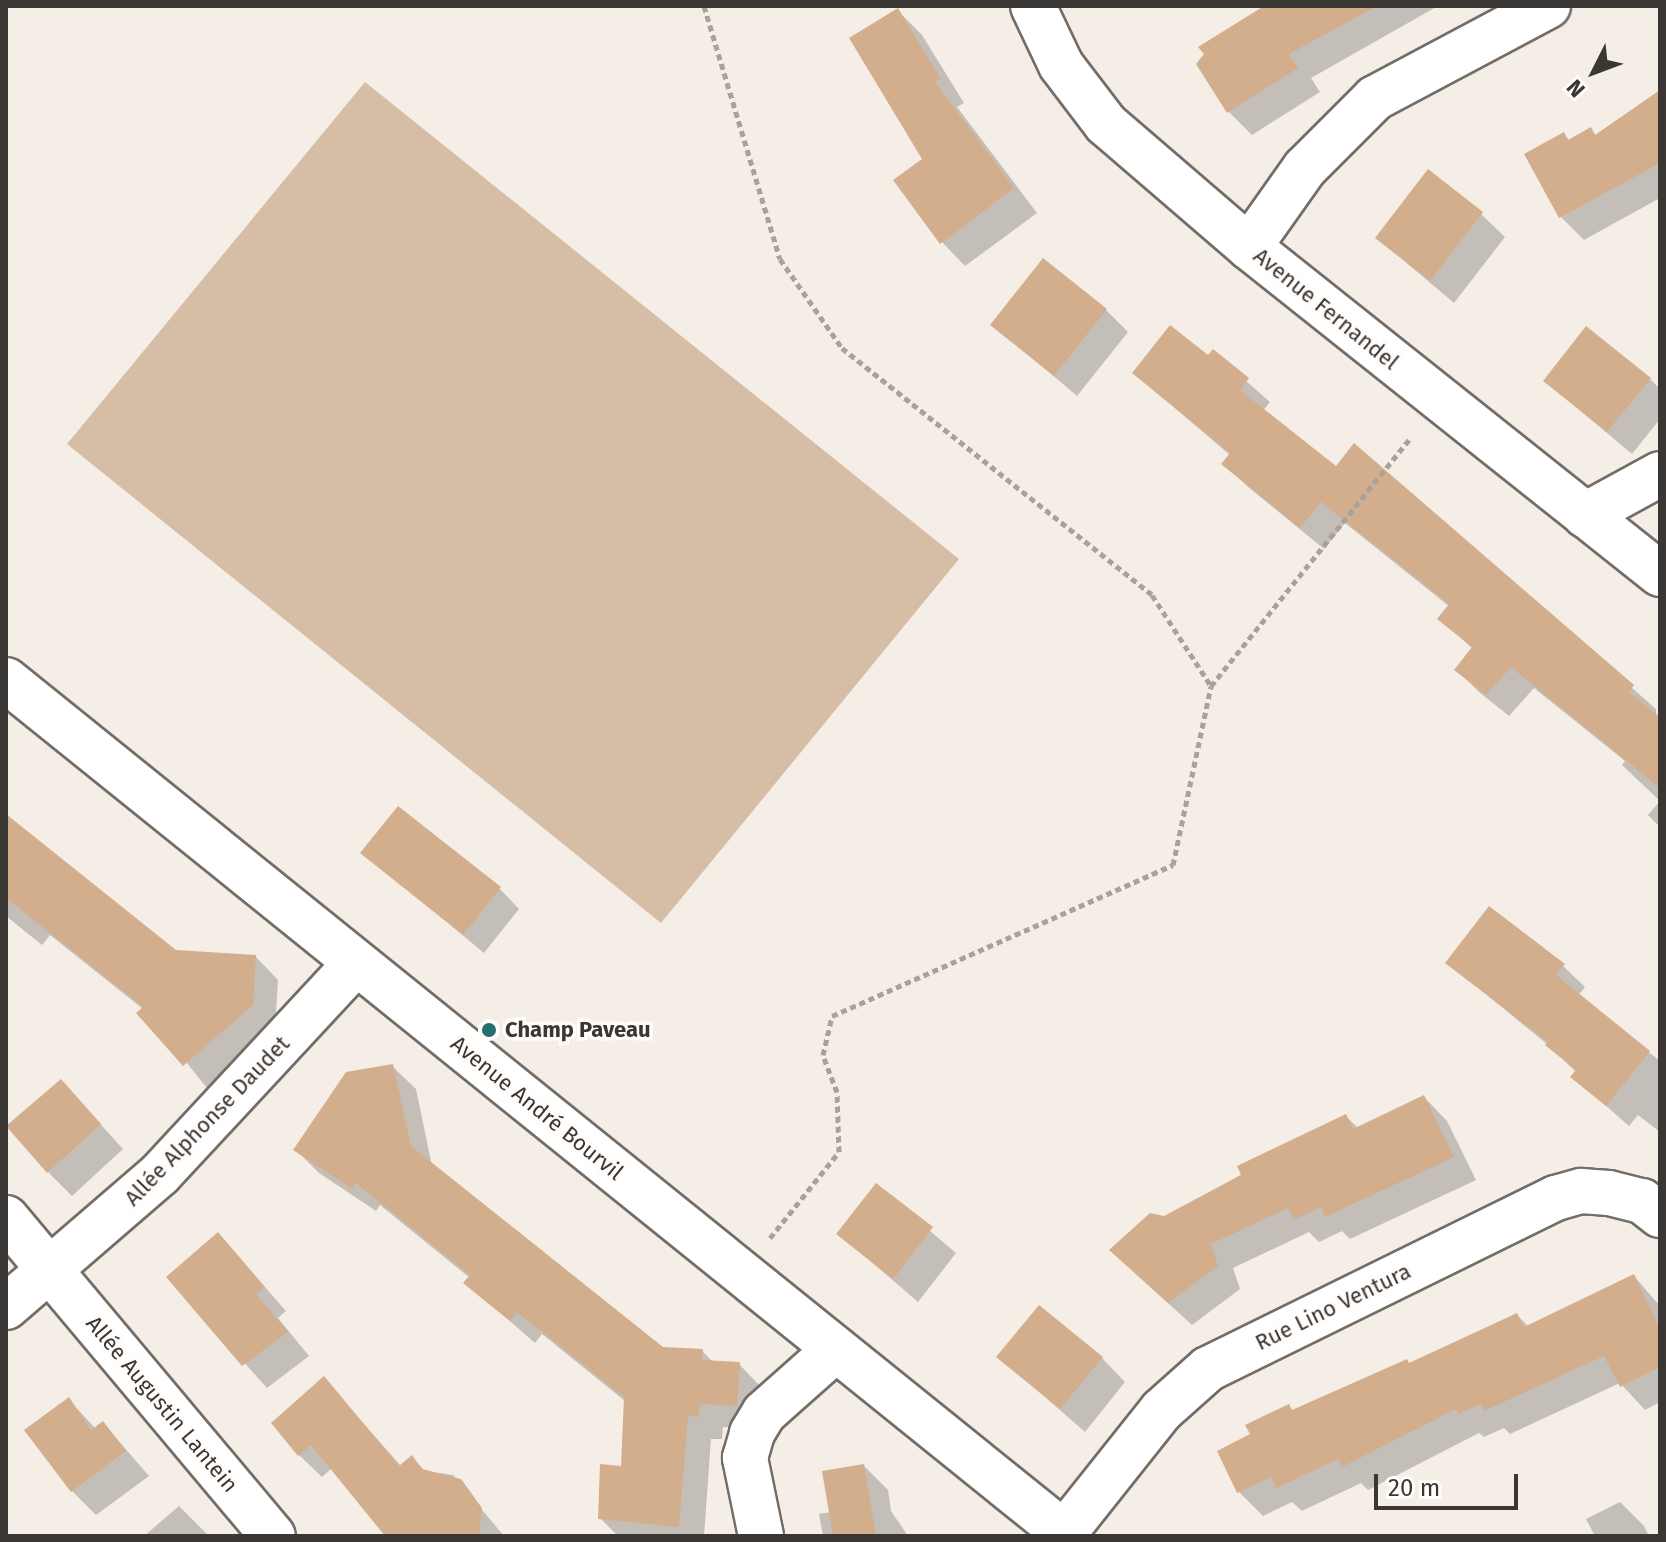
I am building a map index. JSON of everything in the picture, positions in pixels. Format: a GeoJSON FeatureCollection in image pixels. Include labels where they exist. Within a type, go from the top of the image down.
{"type":"FeatureCollection","features":[{"type":"Feature","properties":{"kind":"street","name":"Avenue Fernandel"},"geometry":{"type":"LineString","coordinates":[[1033,6],[1061,65],[1106,124],[1249,247],[1660,574]]}},
{"type":"Feature","properties":{"kind":"street"},"geometry":{"type":"LineString","coordinates":[[1249,247],[1305,168],[1375,98],[1548,6]]}},
{"type":"Feature","properties":{"kind":"street"},"geometry":{"type":"LineString","coordinates":[[1585,515],[1660,474]]}},
{"type":"Feature","properties":{"kind":"street","name":"Avenue André Bourvil"},"geometry":{"type":"LineString","coordinates":[[6,680],[1066,1534]]}},
{"type":"Feature","properties":{"kind":"street","name":"Allée Alphonse Daudet"},"geometry":{"type":"LineString","coordinates":[[6,1307],[51,1272],[202,1132],[356,963]]}},
{"type":"Feature","properties":{"kind":"street","name":"Rue Lino Ventura"},"geometry":{"type":"LineString","coordinates":[[1066,1534],[1162,1410],[1208,1369],[1556,1198],[1581,1191],[1609,1193],[1642,1201],[1660,1215]]}},
{"type":"Feature","properties":{"kind":"street"},"geometry":{"type":"LineString","coordinates":[[6,1218],[51,1272]]}},
{"type":"Feature","properties":{"kind":"street","name":"Allée Augustin Lantein"},"geometry":{"type":"LineString","coordinates":[[51,1272],[273,1536]]}},
{"type":"Feature","properties":{"kind":"street"},"geometry":{"type":"LineString","coordinates":[[761,1536],[745,1458],[752,1433],[764,1413],[836,1349]]}},
{"type":"Feature","properties":{"kind":"path"},"geometry":{"type":"LineString","coordinates":[[704,6],[780,259],[842,348],[1152,595],[1211,686]]}},
{"type":"Feature","properties":{"kind":"path"},"geometry":{"type":"LineString","coordinates":[[741,1273],[839,1152],[837,1092],[823,1055],[832,1016],[1173,865],[1211,686],[1440,400]]}},
{"type":"Feature","properties":{"kind":"shaded area"},"geometry":{"type":"Polygon","coordinates":[[[365,82],[959,559],[661,923],[67,444],[365,82]]]}},
{"type":"Feature","properties":{"kind":"building"},"geometry":{"type":"Polygon","coordinates":[[[1264,6],[1377,6],[1289,54],[1298,68],[1227,113],[1196,64],[1204,54],[1198,47],[1264,6]]]}},
{"type":"Feature","properties":{"kind":"building"},"geometry":{"type":"Polygon","coordinates":[[[898,8],[941,79],[935,82],[1014,188],[940,244],[893,180],[922,159],[849,38],[898,8]]]}},
{"type":"Feature","properties":{"kind":"building"},"geometry":{"type":"Polygon","coordinates":[[[1660,90],[1660,163],[1559,218],[1524,154],[1564,132],[1568,140],[1591,127],[1595,135],[1660,90]]]}},
{"type":"Feature","properties":{"kind":"building"},"geometry":{"type":"Polygon","coordinates":[[[1428,169],[1483,212],[1430,281],[1375,238],[1428,169]]]}},
{"type":"Feature","properties":{"kind":"building"},"geometry":{"type":"Polygon","coordinates":[[[1043,258],[1107,309],[1054,376],[990,325],[1043,258]]]}},
{"type":"Feature","properties":{"kind":"building"},"geometry":{"type":"Polygon","coordinates":[[[1170,325],[1208,355],[1213,349],[1249,378],[1240,390],[1336,466],[1354,443],[1634,685],[1629,692],[1660,717],[1660,788],[1511,667],[1486,695],[1454,670],[1472,647],[1437,619],[1449,604],[1321,502],[1300,528],[1221,464],[1230,453],[1132,373],[1170,325]]]}},
{"type":"Feature","properties":{"kind":"building"},"geometry":{"type":"Polygon","coordinates":[[[1586,326],[1651,378],[1607,432],[1543,381],[1586,326]]]}},
{"type":"Feature","properties":{"kind":"building"},"geometry":{"type":"Polygon","coordinates":[[[398,806],[501,887],[463,935],[360,853],[398,806]]]}},
{"type":"Feature","properties":{"kind":"building"},"geometry":{"type":"Polygon","coordinates":[[[6,814],[176,950],[256,955],[253,1005],[183,1066],[136,1013],[143,1007],[6,898],[6,814]]]}},
{"type":"Feature","properties":{"kind":"building"},"geometry":{"type":"Polygon","coordinates":[[[1489,906],[1565,964],[1556,975],[1650,1051],[1606,1106],[1570,1077],[1576,1070],[1545,1045],[1548,1042],[1445,963],[1489,906]]]}},
{"type":"Feature","properties":{"kind":"building"},"geometry":{"type":"Polygon","coordinates":[[[393,1064],[411,1146],[663,1347],[703,1349],[702,1360],[740,1362],[737,1406],[700,1404],[699,1417],[688,1416],[679,1527],[598,1519],[600,1464],[621,1466],[624,1397],[517,1312],[510,1321],[463,1283],[470,1275],[356,1183],[352,1189],[293,1150],[346,1072],[393,1064]]]}},
{"type":"Feature","properties":{"kind":"building"},"geometry":{"type":"Polygon","coordinates":[[[61,1079],[101,1124],[47,1173],[6,1126],[61,1079]]]}},
{"type":"Feature","properties":{"kind":"building"},"geometry":{"type":"Polygon","coordinates":[[[1424,1095],[1454,1157],[1325,1217],[1321,1207],[1294,1220],[1288,1208],[1211,1244],[1218,1266],[1168,1303],[1109,1250],[1150,1213],[1164,1216],[1241,1175],[1237,1166],[1346,1114],[1353,1129],[1424,1095]]]}},
{"type":"Feature","properties":{"kind":"building"},"geometry":{"type":"Polygon","coordinates":[[[876,1183],[933,1227],[893,1279],[836,1234],[876,1183]]]}},
{"type":"Feature","properties":{"kind":"building"},"geometry":{"type":"Polygon","coordinates":[[[218,1232],[265,1287],[256,1294],[288,1332],[242,1366],[166,1277],[218,1232]]]}},
{"type":"Feature","properties":{"kind":"building"},"geometry":{"type":"Polygon","coordinates":[[[1634,1274],[1660,1329],[1660,1367],[1620,1387],[1604,1356],[1484,1411],[1481,1404],[1458,1414],[1456,1409],[1342,1467],[1338,1459],[1276,1488],[1271,1477],[1237,1493],[1217,1451],[1250,1434],[1245,1425],[1289,1404],[1292,1410],[1407,1359],[1409,1363],[1517,1313],[1524,1327],[1634,1274]]]}},
{"type":"Feature","properties":{"kind":"building"},"geometry":{"type":"Polygon","coordinates":[[[1039,1305],[1103,1357],[1060,1409],[996,1357],[1039,1305]]]}},
{"type":"Feature","properties":{"kind":"building"},"geometry":{"type":"Polygon","coordinates":[[[324,1376],[399,1466],[412,1455],[422,1469],[461,1479],[482,1508],[479,1536],[385,1536],[311,1445],[298,1456],[271,1423],[324,1376]]]}},
{"type":"Feature","properties":{"kind":"building"},"geometry":{"type":"Polygon","coordinates":[[[69,1397],[91,1430],[103,1421],[126,1451],[71,1492],[24,1430],[69,1397]]]}},
{"type":"Feature","properties":{"kind":"building"},"geometry":{"type":"Polygon","coordinates":[[[864,1464],[876,1536],[833,1536],[822,1471],[864,1464]]]}},
{"type":"Feature","properties":{"kind":"place","name":"Champ Paveau"},"geometry":{"type":"Point","coordinates":[489,1030]}}]}
